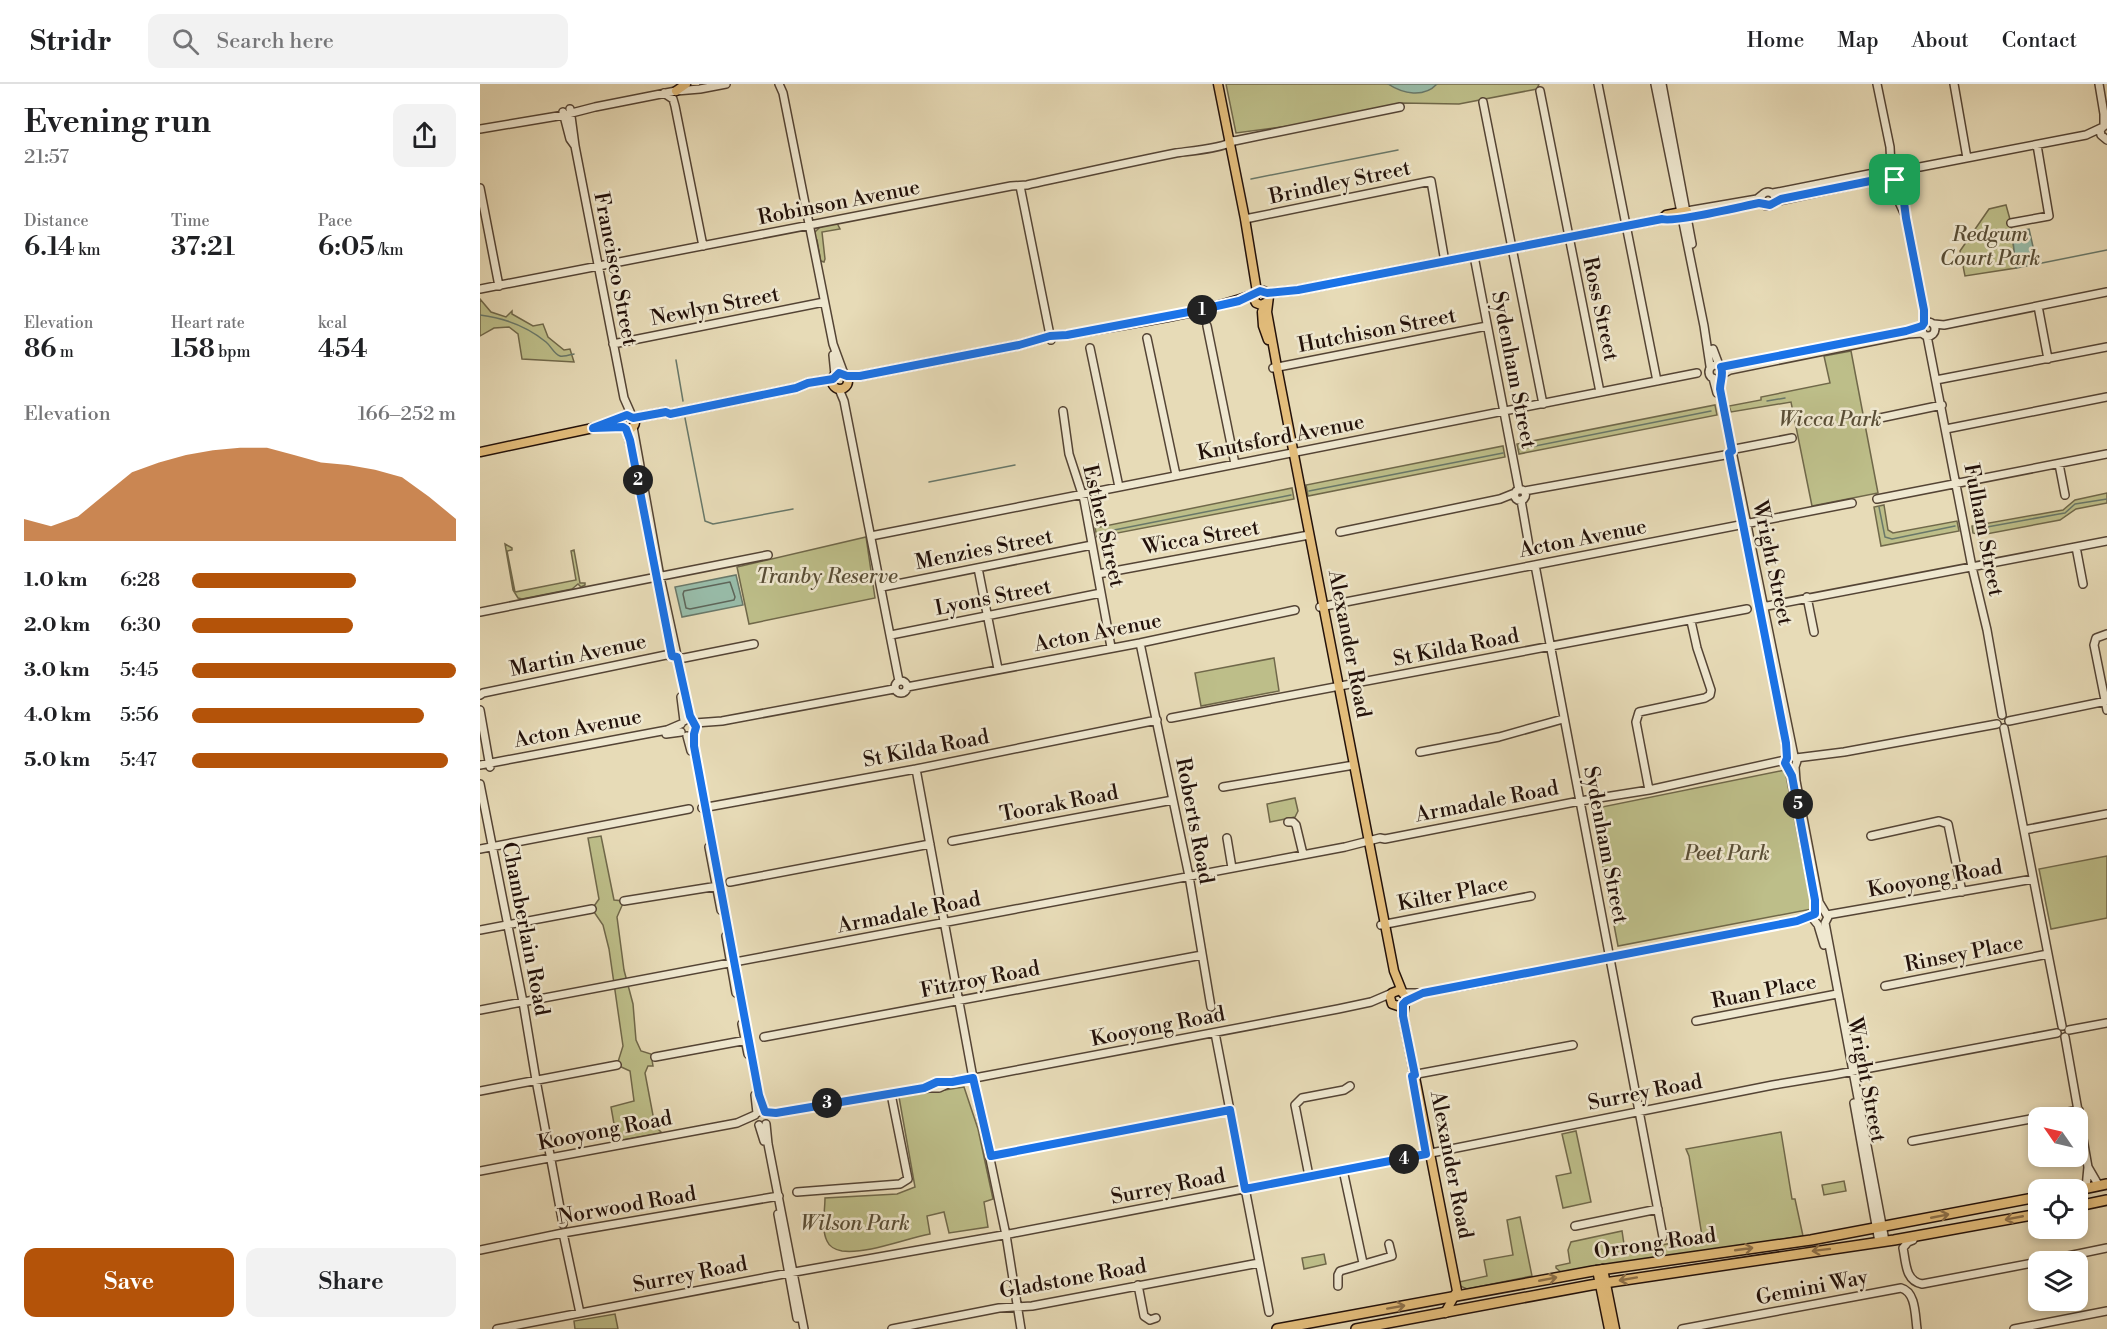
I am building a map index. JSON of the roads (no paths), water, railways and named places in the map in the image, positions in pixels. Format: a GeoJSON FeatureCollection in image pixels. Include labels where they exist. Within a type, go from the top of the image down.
{"type":"FeatureCollection","features":[{"type":"Feature","properties":{"kind":"highway"},"geometry":{"type":"LineString","coordinates":[[2088,1188],[2103,1185]]}},
{"type":"Feature","properties":{"kind":"highway","name":"Orrong Road"},"geometry":{"type":"LineString","coordinates":[[1277,1329],[1600,1269],[1800,1241],[2028,1199]]}},
{"type":"Feature","properties":{"kind":"highway"},"geometry":{"type":"LineString","coordinates":[[2088,1204],[2107,1200]]}},
{"type":"Feature","properties":{"kind":"highway","name":"Orrong Road"},"geometry":{"type":"LineString","coordinates":[[1356,1329],[1603,1283],[1882,1242],[2028,1216]]}},
{"type":"Feature","properties":{"kind":"main road","name":"Alexander Road"},"geometry":{"type":"LineString","coordinates":[[1220,84],[1398,998],[1399,1013],[1413,1075],[1452,1292],[1455,1296]]}},
{"type":"Feature","properties":{"kind":"main road"},"geometry":{"type":"LineString","coordinates":[[480,452],[666,412],[670,414],[796,388],[803,389],[1050,338],[1662,219],[1666,215],[1684,215]]}},
{"type":"Feature","properties":{"kind":"main road"},"geometry":{"type":"LineString","coordinates":[[1600,1269],[1615,1329]]}},
{"type":"Feature","properties":{"kind":"main road"},"geometry":{"type":"LineString","coordinates":[[1603,1283],[1609,1329]]}},
{"type":"Feature","properties":{"kind":"main road"},"geometry":{"type":"LineString","coordinates":[[1445,1313],[1455,1296],[1460,1302],[1474,1307]]}},
{"type":"Feature","properties":{"kind":"street"},"geometry":{"type":"LineString","coordinates":[[480,129],[543,118],[586,105],[595,106],[664,93],[692,84]]}},
{"type":"Feature","properties":{"kind":"street"},"geometry":{"type":"LineString","coordinates":[[681,88],[700,89],[726,84]]}},
{"type":"Feature","properties":{"kind":"street"},"geometry":{"type":"LineString","coordinates":[[779,84],[783,93],[900,681]]}},
{"type":"Feature","properties":{"kind":"street"},"geometry":{"type":"LineString","coordinates":[[783,93],[784,84]]}},
{"type":"Feature","properties":{"kind":"street"},"geometry":{"type":"LineString","coordinates":[[1598,84],[1657,381]]}},
{"type":"Feature","properties":{"kind":"street","name":"Wright Street"},"geometry":{"type":"LineString","coordinates":[[1655,84],[1719,372],[1731,452],[1819,902],[1823,937],[1882,1242]]}},
{"type":"Feature","properties":{"kind":"street","name":"Wright Street"},"geometry":{"type":"LineString","coordinates":[[1662,84],[1704,326],[1710,366],[1708,373],[1719,372]]}},
{"type":"Feature","properties":{"kind":"street","name":"Fulham Street"},"geometry":{"type":"LineString","coordinates":[[1877,84],[1890,147],[1891,174],[1906,218]]}},
{"type":"Feature","properties":{"kind":"street"},"geometry":{"type":"LineString","coordinates":[[1954,84],[1966,159]]}},
{"type":"Feature","properties":{"kind":"street"},"geometry":{"type":"LineString","coordinates":[[2086,135],[2105,139],[2105,122],[2099,84]]}},
{"type":"Feature","properties":{"kind":"street","name":"Ross Street"},"geometry":{"type":"LineString","coordinates":[[1540,91],[1600,392]]}},
{"type":"Feature","properties":{"kind":"street"},"geometry":{"type":"LineString","coordinates":[[664,93],[672,98],[675,106],[703,246]]}},
{"type":"Feature","properties":{"kind":"street"},"geometry":{"type":"LineString","coordinates":[[1483,102],[1542,404]]}},
{"type":"Feature","properties":{"kind":"street","name":"Robinson Avenue"},"geometry":{"type":"LineString","coordinates":[[480,289],[1020,186],[1401,107]]}},
{"type":"Feature","properties":{"kind":"street","name":"Francisco Street"},"geometry":{"type":"LineString","coordinates":[[567,112],[674,657],[694,746],[718,886],[759,1095],[765,1112],[769,1116],[762,1124],[756,1114],[748,1040]]}},
{"type":"Feature","properties":{"kind":"street"},"geometry":{"type":"LineString","coordinates":[[1762,199],[1768,206],[1773,198],[2086,135],[2105,122]]}},
{"type":"Feature","properties":{"kind":"street"},"geometry":{"type":"LineString","coordinates":[[2011,223],[2049,216],[2037,145]]}},
{"type":"Feature","properties":{"kind":"street","name":"Fulham Street"},"geometry":{"type":"LineString","coordinates":[[1890,147],[1902,171],[1906,218],[2002,715]]}},
{"type":"Feature","properties":{"kind":"street"},"geometry":{"type":"LineString","coordinates":[[1891,174],[1895,165],[1902,171]]}},
{"type":"Feature","properties":{"kind":"street","name":"Brindley Street"},"geometry":{"type":"LineString","coordinates":[[1247,219],[1431,181],[1445,262]]}},
{"type":"Feature","properties":{"kind":"street"},"geometry":{"type":"LineString","coordinates":[[1020,186],[1050,338]]}},
{"type":"Feature","properties":{"kind":"street"},"geometry":{"type":"LineString","coordinates":[[480,188],[499,286]]}},
{"type":"Feature","properties":{"kind":"street"},"geometry":{"type":"LineString","coordinates":[[1684,215],[1762,199],[1768,192],[1773,198]]}},
{"type":"Feature","properties":{"kind":"street","name":"Sydenham Street"},"geometry":{"type":"LineString","coordinates":[[1474,256],[1529,546]]}},
{"type":"Feature","properties":{"kind":"street"},"geometry":{"type":"LineString","coordinates":[[1710,366],[1719,372],[1730,370],[2107,292]]}},
{"type":"Feature","properties":{"kind":"street","name":"Newlyn Street"},"geometry":{"type":"LineString","coordinates":[[613,344],[824,302]]}},
{"type":"Feature","properties":{"kind":"street"},"geometry":{"type":"LineString","coordinates":[[2038,306],[2048,359]]}},
{"type":"Feature","properties":{"kind":"street"},"geometry":{"type":"LineString","coordinates":[[1206,326],[1235,464]]}},
{"type":"Feature","properties":{"kind":"street","name":"Hutchison Street"},"geometry":{"type":"LineString","coordinates":[[1275,367],[1487,326]]}},
{"type":"Feature","properties":{"kind":"street"},"geometry":{"type":"LineString","coordinates":[[1147,338],[1176,476]]}},
{"type":"Feature","properties":{"kind":"street"},"geometry":{"type":"LineString","coordinates":[[1936,380],[2107,347]]}},
{"type":"Feature","properties":{"kind":"street"},"geometry":{"type":"LineString","coordinates":[[1090,348],[1119,487]]}},
{"type":"Feature","properties":{"kind":"street","name":"Knutsford Avenue"},"geometry":{"type":"LineString","coordinates":[[872,536],[1697,373]]}},
{"type":"Feature","properties":{"kind":"street"},"geometry":{"type":"LineString","coordinates":[[1946,429],[2107,397]]}},
{"type":"Feature","properties":{"kind":"street"},"geometry":{"type":"LineString","coordinates":[[1880,418],[1942,405]]}},
{"type":"Feature","properties":{"kind":"street","name":"Esther Street"},"geometry":{"type":"LineString","coordinates":[[1063,411],[1069,454],[1083,494],[1112,647]]}},
{"type":"Feature","properties":{"kind":"street"},"geometry":{"type":"LineString","coordinates":[[1340,532],[1792,438]]}},
{"type":"Feature","properties":{"kind":"street"},"geometry":{"type":"LineString","coordinates":[[1877,499],[2107,454]]}},
{"type":"Feature","properties":{"kind":"street"},"geometry":{"type":"LineString","coordinates":[[2059,464],[2065,495]]}},
{"type":"Feature","properties":{"kind":"street","name":"Acton Avenue"},"geometry":{"type":"LineString","coordinates":[[1321,607],[1852,503]]}},
{"type":"Feature","properties":{"kind":"street","name":"Wicca Street"},"geometry":{"type":"LineString","coordinates":[[1098,574],[1307,535]]}},
{"type":"Feature","properties":{"kind":"street"},"geometry":{"type":"LineString","coordinates":[[1762,607],[2107,541]]}},
{"type":"Feature","properties":{"kind":"street","name":"Menzies Street"},"geometry":{"type":"LineString","coordinates":[[882,587],[1092,545]]}},
{"type":"Feature","properties":{"kind":"street"},"geometry":{"type":"LineString","coordinates":[[2076,547],[2083,584]]}},
{"type":"Feature","properties":{"kind":"street"},"geometry":{"type":"LineString","coordinates":[[480,612],[768,555]]}},
{"type":"Feature","properties":{"kind":"street","name":"Sydenham Street"},"geometry":{"type":"LineString","coordinates":[[1535,565],[1663,1237]]}},
{"type":"Feature","properties":{"kind":"street"},"geometry":{"type":"LineString","coordinates":[[978,568],[998,669]]}},
{"type":"Feature","properties":{"kind":"street","name":"Lyons Street"},"geometry":{"type":"LineString","coordinates":[[891,635],[1101,593]]}},
{"type":"Feature","properties":{"kind":"street"},"geometry":{"type":"LineString","coordinates":[[1807,597],[1814,632]]}},
{"type":"Feature","properties":{"kind":"street","name":"St Kilda Road"},"geometry":{"type":"LineString","coordinates":[[1171,718],[1747,609]]}},
{"type":"Feature","properties":{"kind":"street","name":"Acton Avenue"},"geometry":{"type":"LineString","coordinates":[[907,687],[1140,643],[1295,610]]}},
{"type":"Feature","properties":{"kind":"street"},"geometry":{"type":"LineString","coordinates":[[1650,790],[1636,722],[1639,712],[1710,695],[1711,690],[1691,621]]}},
{"type":"Feature","properties":{"kind":"street"},"geometry":{"type":"LineString","coordinates":[[2078,1107],[2004,728],[2009,721],[2107,704],[2094,645],[2096,638],[2107,634]]}},
{"type":"Feature","properties":{"kind":"street","name":"Roberts Road"},"geometry":{"type":"LineString","coordinates":[[1140,643],[1189,876],[1211,1007]]}},
{"type":"Feature","properties":{"kind":"street","name":"Martin Avenue"},"geometry":{"type":"LineString","coordinates":[[480,695],[666,655],[684,658],[754,644]]}},
{"type":"Feature","properties":{"kind":"street"},"geometry":{"type":"LineString","coordinates":[[900,681],[907,687],[902,693],[894,689],[896,682],[900,681]]}},
{"type":"Feature","properties":{"kind":"street","name":"Acton Avenue"},"geometry":{"type":"LineString","coordinates":[[480,768],[894,689]]}},
{"type":"Feature","properties":{"kind":"street"},"geometry":{"type":"LineString","coordinates":[[480,710],[490,765]]}},
{"type":"Feature","properties":{"kind":"street"},"geometry":{"type":"LineString","coordinates":[[2004,728],[1996,724],[1999,717],[2006,716],[2009,721]]}},
{"type":"Feature","properties":{"kind":"street"},"geometry":{"type":"LineString","coordinates":[[1420,752],[1499,737],[1563,719]]}},
{"type":"Feature","properties":{"kind":"street","name":"St Kilda Road"},"geometry":{"type":"LineString","coordinates":[[704,807],[916,769],[1157,720]]}},
{"type":"Feature","properties":{"kind":"street","name":"Armadale Road"},"geometry":{"type":"LineString","coordinates":[[480,1010],[1580,801],[1650,790],[1772,764],[1996,724]]}},
{"type":"Feature","properties":{"kind":"street"},"geometry":{"type":"LineString","coordinates":[[1223,787],[1352,765]]}},
{"type":"Feature","properties":{"kind":"street"},"geometry":{"type":"LineString","coordinates":[[916,769],[973,1078],[991,1156],[1021,1329]]}},
{"type":"Feature","properties":{"kind":"street","name":"Chamberlain Road"},"geometry":{"type":"LineString","coordinates":[[480,784],[524,1002],[563,1224]]}},
{"type":"Feature","properties":{"kind":"street","name":"Toorak Road"},"geometry":{"type":"LineString","coordinates":[[952,841],[1173,800]]}},
{"type":"Feature","properties":{"kind":"street"},"geometry":{"type":"LineString","coordinates":[[480,849],[689,809]]}},
{"type":"Feature","properties":{"kind":"street"},"geometry":{"type":"LineString","coordinates":[[2024,830],[2107,814]]}},
{"type":"Feature","properties":{"kind":"street"},"geometry":{"type":"LineString","coordinates":[[1871,836],[1939,821],[1948,824],[1962,892]]}},
{"type":"Feature","properties":{"kind":"street"},"geometry":{"type":"LineString","coordinates":[[1288,822],[1296,825],[1303,854]]}},
{"type":"Feature","properties":{"kind":"street"},"geometry":{"type":"LineString","coordinates":[[1227,838],[1232,868]]}},
{"type":"Feature","properties":{"kind":"street"},"geometry":{"type":"LineString","coordinates":[[730,882],[930,844]]}},
{"type":"Feature","properties":{"kind":"street","name":"Kooyong Road"},"geometry":{"type":"LineString","coordinates":[[736,1123],[765,1112],[776,1113],[924,1088],[937,1082],[952,1082],[1844,912],[2033,879]]}},
{"type":"Feature","properties":{"kind":"street"},"geometry":{"type":"LineString","coordinates":[[624,901],[718,886]]}},
{"type":"Feature","properties":{"kind":"street","name":"Kilter Place"},"geometry":{"type":"LineString","coordinates":[[1383,925],[1531,896]]}},
{"type":"Feature","properties":{"kind":"street"},"geometry":{"type":"LineString","coordinates":[[480,930],[592,909]]}},
{"type":"Feature","properties":{"kind":"street","name":"Rinsey Place"},"geometry":{"type":"LineString","coordinates":[[1885,986],[2048,954]]}},
{"type":"Feature","properties":{"kind":"street","name":"Fitzroy Road"},"geometry":{"type":"LineString","coordinates":[[764,1038],[1202,955]]}},
{"type":"Feature","properties":{"kind":"street","name":"Ruan Place"},"geometry":{"type":"LineString","coordinates":[[1696,1021],[1835,995]]}},
{"type":"Feature","properties":{"kind":"street","name":"Surrey Road"},"geometry":{"type":"LineString","coordinates":[[497,1329],[1005,1235],[1428,1154],[1774,1084],[1850,1072],[2107,1023]]}},
{"type":"Feature","properties":{"kind":"street"},"geometry":{"type":"LineString","coordinates":[[1215,1033],[1269,1312]]}},
{"type":"Feature","properties":{"kind":"street"},"geometry":{"type":"LineString","coordinates":[[655,1058],[748,1040]]}},
{"type":"Feature","properties":{"kind":"street"},"geometry":{"type":"LineString","coordinates":[[1413,1075],[1573,1045]]}},
{"type":"Feature","properties":{"kind":"street"},"geometry":{"type":"LineString","coordinates":[[480,1091],[617,1065]]}},
{"type":"Feature","properties":{"kind":"street"},"geometry":{"type":"LineString","coordinates":[[1309,1176],[1295,1106],[1297,1101],[1344,1090],[1350,1086]]}},
{"type":"Feature","properties":{"kind":"street"},"geometry":{"type":"LineString","coordinates":[[797,1192],[900,1184],[908,1179],[891,1094]]}},
{"type":"Feature","properties":{"kind":"street","name":"Kooyong Road"},"geometry":{"type":"LineString","coordinates":[[480,1171],[736,1123],[762,1124],[782,1116],[884,1098],[891,1094]]}},
{"type":"Feature","properties":{"kind":"street"},"geometry":{"type":"LineString","coordinates":[[991,1156],[1230,1110]]}},
{"type":"Feature","properties":{"kind":"street"},"geometry":{"type":"LineString","coordinates":[[1912,1141],[2028,1119]]}},
{"type":"Feature","properties":{"kind":"street"},"geometry":{"type":"LineString","coordinates":[[762,1124],[771,1157],[801,1329]]}},
{"type":"Feature","properties":{"kind":"street"},"geometry":{"type":"LineString","coordinates":[[2088,1167],[2103,1185]]}},
{"type":"Feature","properties":{"kind":"street"},"geometry":{"type":"LineString","coordinates":[[2085,1179],[2088,1167]]}},
{"type":"Feature","properties":{"kind":"street"},"geometry":{"type":"LineString","coordinates":[[1343,1170],[1363,1263]]}},
{"type":"Feature","properties":{"kind":"street","name":"Norwood Road"},"geometry":{"type":"LineString","coordinates":[[480,1250],[563,1233],[777,1196]]}},
{"type":"Feature","properties":{"kind":"street"},"geometry":{"type":"LineString","coordinates":[[1575,1226],[1658,1209]]}},
{"type":"Feature","properties":{"kind":"street"},"geometry":{"type":"LineString","coordinates":[[563,1233],[580,1313]]}},
{"type":"Feature","properties":{"kind":"street"},"geometry":{"type":"LineString","coordinates":[[1936,1233],[1927,1238],[1908,1242],[1903,1248],[1909,1276],[1914,1282],[1922,1284],[2028,1264]]}},
{"type":"Feature","properties":{"kind":"street"},"geometry":{"type":"LineString","coordinates":[[1338,1286],[1340,1271],[1395,1256],[1389,1244]]}},
{"type":"Feature","properties":{"kind":"street"},"geometry":{"type":"LineString","coordinates":[[2088,1252],[2107,1248]]}},
{"type":"Feature","properties":{"kind":"street","name":"Gladstone Road"},"geometry":{"type":"LineString","coordinates":[[892,1329],[1016,1306],[1032,1306],[1259,1263]]}},
{"type":"Feature","properties":{"kind":"street"},"geometry":{"type":"LineString","coordinates":[[1138,1285],[1144,1316],[1150,1320],[1156,1318]]}},
{"type":"Feature","properties":{"kind":"street","name":"Gemini Way"},"geometry":{"type":"LineString","coordinates":[[1682,1329],[1901,1288],[1908,1290],[1912,1296],[1917,1329]]}},
{"type":"Feature","properties":{"kind":"street"},"geometry":{"type":"LineString","coordinates":[[2014,1329],[2107,1311]]}},
{"type":"Feature","properties":{"kind":"water"},"geometry":{"type":"Polygon","coordinates":[[[1388,84],[1437,84],[1426,91],[1413,93],[1388,84]]]}},
{"type":"Feature","properties":{"kind":"water"},"geometry":{"type":"Polygon","coordinates":[[[2029,229],[2037,264],[2016,268],[2012,232],[2029,229]]]}},
{"type":"Feature","properties":{"kind":"water"},"geometry":{"type":"Polygon","coordinates":[[[736,575],[743,605],[682,617],[675,587],[736,575]]]}},
{"type":"Feature","properties":{"kind":"waterway"},"geometry":{"type":"LineString","coordinates":[[1251,179],[1398,150]]}},
{"type":"Feature","properties":{"kind":"waterway"},"geometry":{"type":"LineString","coordinates":[[2037,264],[2107,250]]}},
{"type":"Feature","properties":{"kind":"waterway"},"geometry":{"type":"LineString","coordinates":[[480,315],[498,318],[524,328],[546,342],[560,356],[574,354]]}},
{"type":"Feature","properties":{"kind":"waterway"},"geometry":{"type":"LineString","coordinates":[[676,360],[683,401]]}},
{"type":"Feature","properties":{"kind":"waterway"},"geometry":{"type":"LineString","coordinates":[[1767,401],[1785,398]]}},
{"type":"Feature","properties":{"kind":"waterway"},"geometry":{"type":"LineString","coordinates":[[1520,449],[1711,411]]}},
{"type":"Feature","properties":{"kind":"waterway"},"geometry":{"type":"LineString","coordinates":[[685,418],[705,521],[713,524],[793,509]]}},
{"type":"Feature","properties":{"kind":"waterway"},"geometry":{"type":"LineString","coordinates":[[1309,491],[1503,453]]}},
{"type":"Feature","properties":{"kind":"waterway"},"geometry":{"type":"LineString","coordinates":[[929,482],[1015,465]]}},
{"type":"Feature","properties":{"kind":"waterway"},"geometry":{"type":"LineString","coordinates":[[1109,531],[1291,495]]}},
{"type":"Feature","properties":{"kind":"waterway"},"geometry":{"type":"LineString","coordinates":[[1976,529],[2065,513],[2075,504],[2107,499]]}},
{"type":"Feature","properties":{"kind":"waterway"},"geometry":{"type":"LineString","coordinates":[[1879,507],[1885,537],[1892,539],[1955,526]]}},
{"type":"Feature","properties":{"kind":"park label","name":"Redgum Court Park"},"geometry":{"type":"Point","coordinates":[1990,247]}},
{"type":"Feature","properties":{"kind":"park label","name":"Wicca Park"},"geometry":{"type":"Point","coordinates":[1830,420]}},
{"type":"Feature","properties":{"kind":"park label","name":"Tranby Reserve"},"geometry":{"type":"Point","coordinates":[827,577]}},
{"type":"Feature","properties":{"kind":"park label","name":"Peet Park"},"geometry":{"type":"Point","coordinates":[1727,854]}},
{"type":"Feature","properties":{"kind":"park label","name":"Wilson Park"},"geometry":{"type":"Point","coordinates":[855,1224]}}]}
